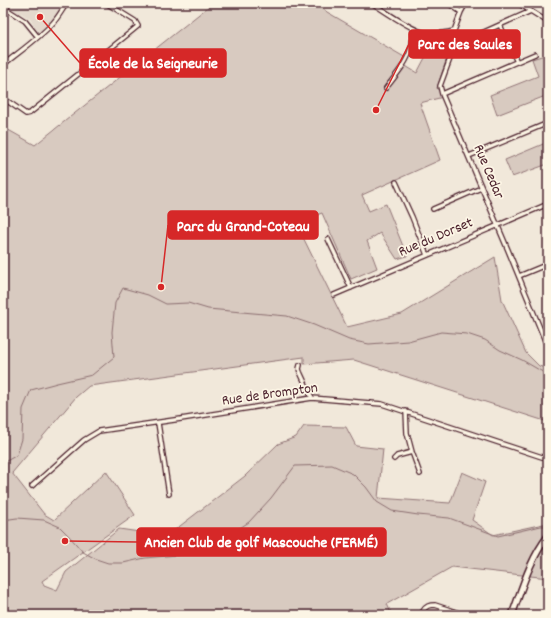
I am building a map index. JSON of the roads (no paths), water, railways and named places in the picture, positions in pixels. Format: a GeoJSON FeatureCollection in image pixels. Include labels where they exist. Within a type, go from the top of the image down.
{"type":"FeatureCollection","features":[{"type":"Feature","properties":{"kind":"street"},"geometry":{"type":"LineString","coordinates":[[3,65],[53,23],[67,3]]}},
{"type":"Feature","properties":{"kind":"street"},"geometry":{"type":"LineString","coordinates":[[3,98],[26,114],[30,113],[138,26],[135,21],[106,3]]}},
{"type":"Feature","properties":{"kind":"street"},"geometry":{"type":"LineString","coordinates":[[372,3],[413,29],[426,33],[454,31]]}},
{"type":"Feature","properties":{"kind":"street"},"geometry":{"type":"LineString","coordinates":[[448,3],[462,12]]}},
{"type":"Feature","properties":{"kind":"street","name":"Rue Cedar"},"geometry":{"type":"LineString","coordinates":[[466,3],[454,31],[455,45],[440,86],[548,348]]}},
{"type":"Feature","properties":{"kind":"street"},"geometry":{"type":"LineString","coordinates":[[518,3],[548,22]]}},
{"type":"Feature","properties":{"kind":"street"},"geometry":{"type":"LineString","coordinates":[[3,7],[25,20],[38,37]]}},
{"type":"Feature","properties":{"kind":"street"},"geometry":{"type":"LineString","coordinates":[[455,45],[531,11]]}},
{"type":"Feature","properties":{"kind":"street"},"geometry":{"type":"LineString","coordinates":[[500,25],[517,62]]}},
{"type":"Feature","properties":{"kind":"street"},"geometry":{"type":"LineString","coordinates":[[386,88],[407,59],[412,47],[413,29]]}},
{"type":"Feature","properties":{"kind":"street"},"geometry":{"type":"LineString","coordinates":[[442,94],[535,54]]}},
{"type":"Feature","properties":{"kind":"street"},"geometry":{"type":"LineString","coordinates":[[469,156],[548,123]]}},
{"type":"Feature","properties":{"kind":"street"},"geometry":{"type":"LineString","coordinates":[[396,182],[428,255]]}},
{"type":"Feature","properties":{"kind":"street"},"geometry":{"type":"LineString","coordinates":[[433,209],[482,188]]}},
{"type":"Feature","properties":{"kind":"street","name":"Rue du Dorset"},"geometry":{"type":"LineString","coordinates":[[334,295],[548,204]]}},
{"type":"Feature","properties":{"kind":"street"},"geometry":{"type":"LineString","coordinates":[[328,239],[351,288]]}},
{"type":"Feature","properties":{"kind":"street"},"geometry":{"type":"LineString","coordinates":[[519,276],[548,264]]}},
{"type":"Feature","properties":{"kind":"street"},"geometry":{"type":"LineString","coordinates":[[300,365],[300,372],[312,398]]}},
{"type":"Feature","properties":{"kind":"street","name":"Rue de Brompton"},"geometry":{"type":"LineString","coordinates":[[32,486],[84,440],[99,431],[312,398],[374,402],[382,404],[548,459]]}},
{"type":"Feature","properties":{"kind":"street"},"geometry":{"type":"LineString","coordinates":[[406,411],[407,433],[420,474]]}},
{"type":"Feature","properties":{"kind":"street"},"geometry":{"type":"LineString","coordinates":[[158,423],[169,494]]}},
{"type":"Feature","properties":{"kind":"street"},"geometry":{"type":"LineString","coordinates":[[394,459],[397,456],[412,452]]}},
{"type":"Feature","properties":{"kind":"street"},"geometry":{"type":"LineString","coordinates":[[512,615],[534,557],[548,536]]}},
{"type":"Feature","properties":{"kind":"street"},"geometry":{"type":"LineString","coordinates":[[423,615],[425,608],[430,605],[435,605],[465,615]]}},
{"type":"Feature","properties":{"kind":"waterway"},"geometry":{"type":"LineString","coordinates":[[3,463],[17,455],[22,439],[23,409],[31,390],[92,375],[114,357],[112,332],[115,303],[123,288],[148,295],[166,304],[188,303],[208,309],[287,316],[314,325],[349,340],[369,344],[408,341],[441,332],[467,334],[485,340],[500,350],[548,374]]}},
{"type":"Feature","properties":{"kind":"waterway"},"geometry":{"type":"LineString","coordinates":[[3,520],[17,518],[44,520],[60,527],[83,552],[108,563],[123,563],[145,558],[199,553],[212,550],[223,539],[249,522],[271,498],[295,466],[332,465],[353,474],[366,487],[377,502],[392,511],[449,518],[498,536],[541,526],[548,526]]}},
{"type":"Feature","properties":{"kind":"place","name":"École de la Seigneurie"},"geometry":{"type":"Point","coordinates":[40,17]}},
{"type":"Feature","properties":{"kind":"place","name":"Parc des Saules"},"geometry":{"type":"Point","coordinates":[376,110]}},
{"type":"Feature","properties":{"kind":"place","name":"Parc du Grand-Coteau"},"geometry":{"type":"Point","coordinates":[161,287]}},
{"type":"Feature","properties":{"kind":"place","name":"Ancien Club de golf Mascouche (FERMÉ)"},"geometry":{"type":"Point","coordinates":[65,541]}}]}
